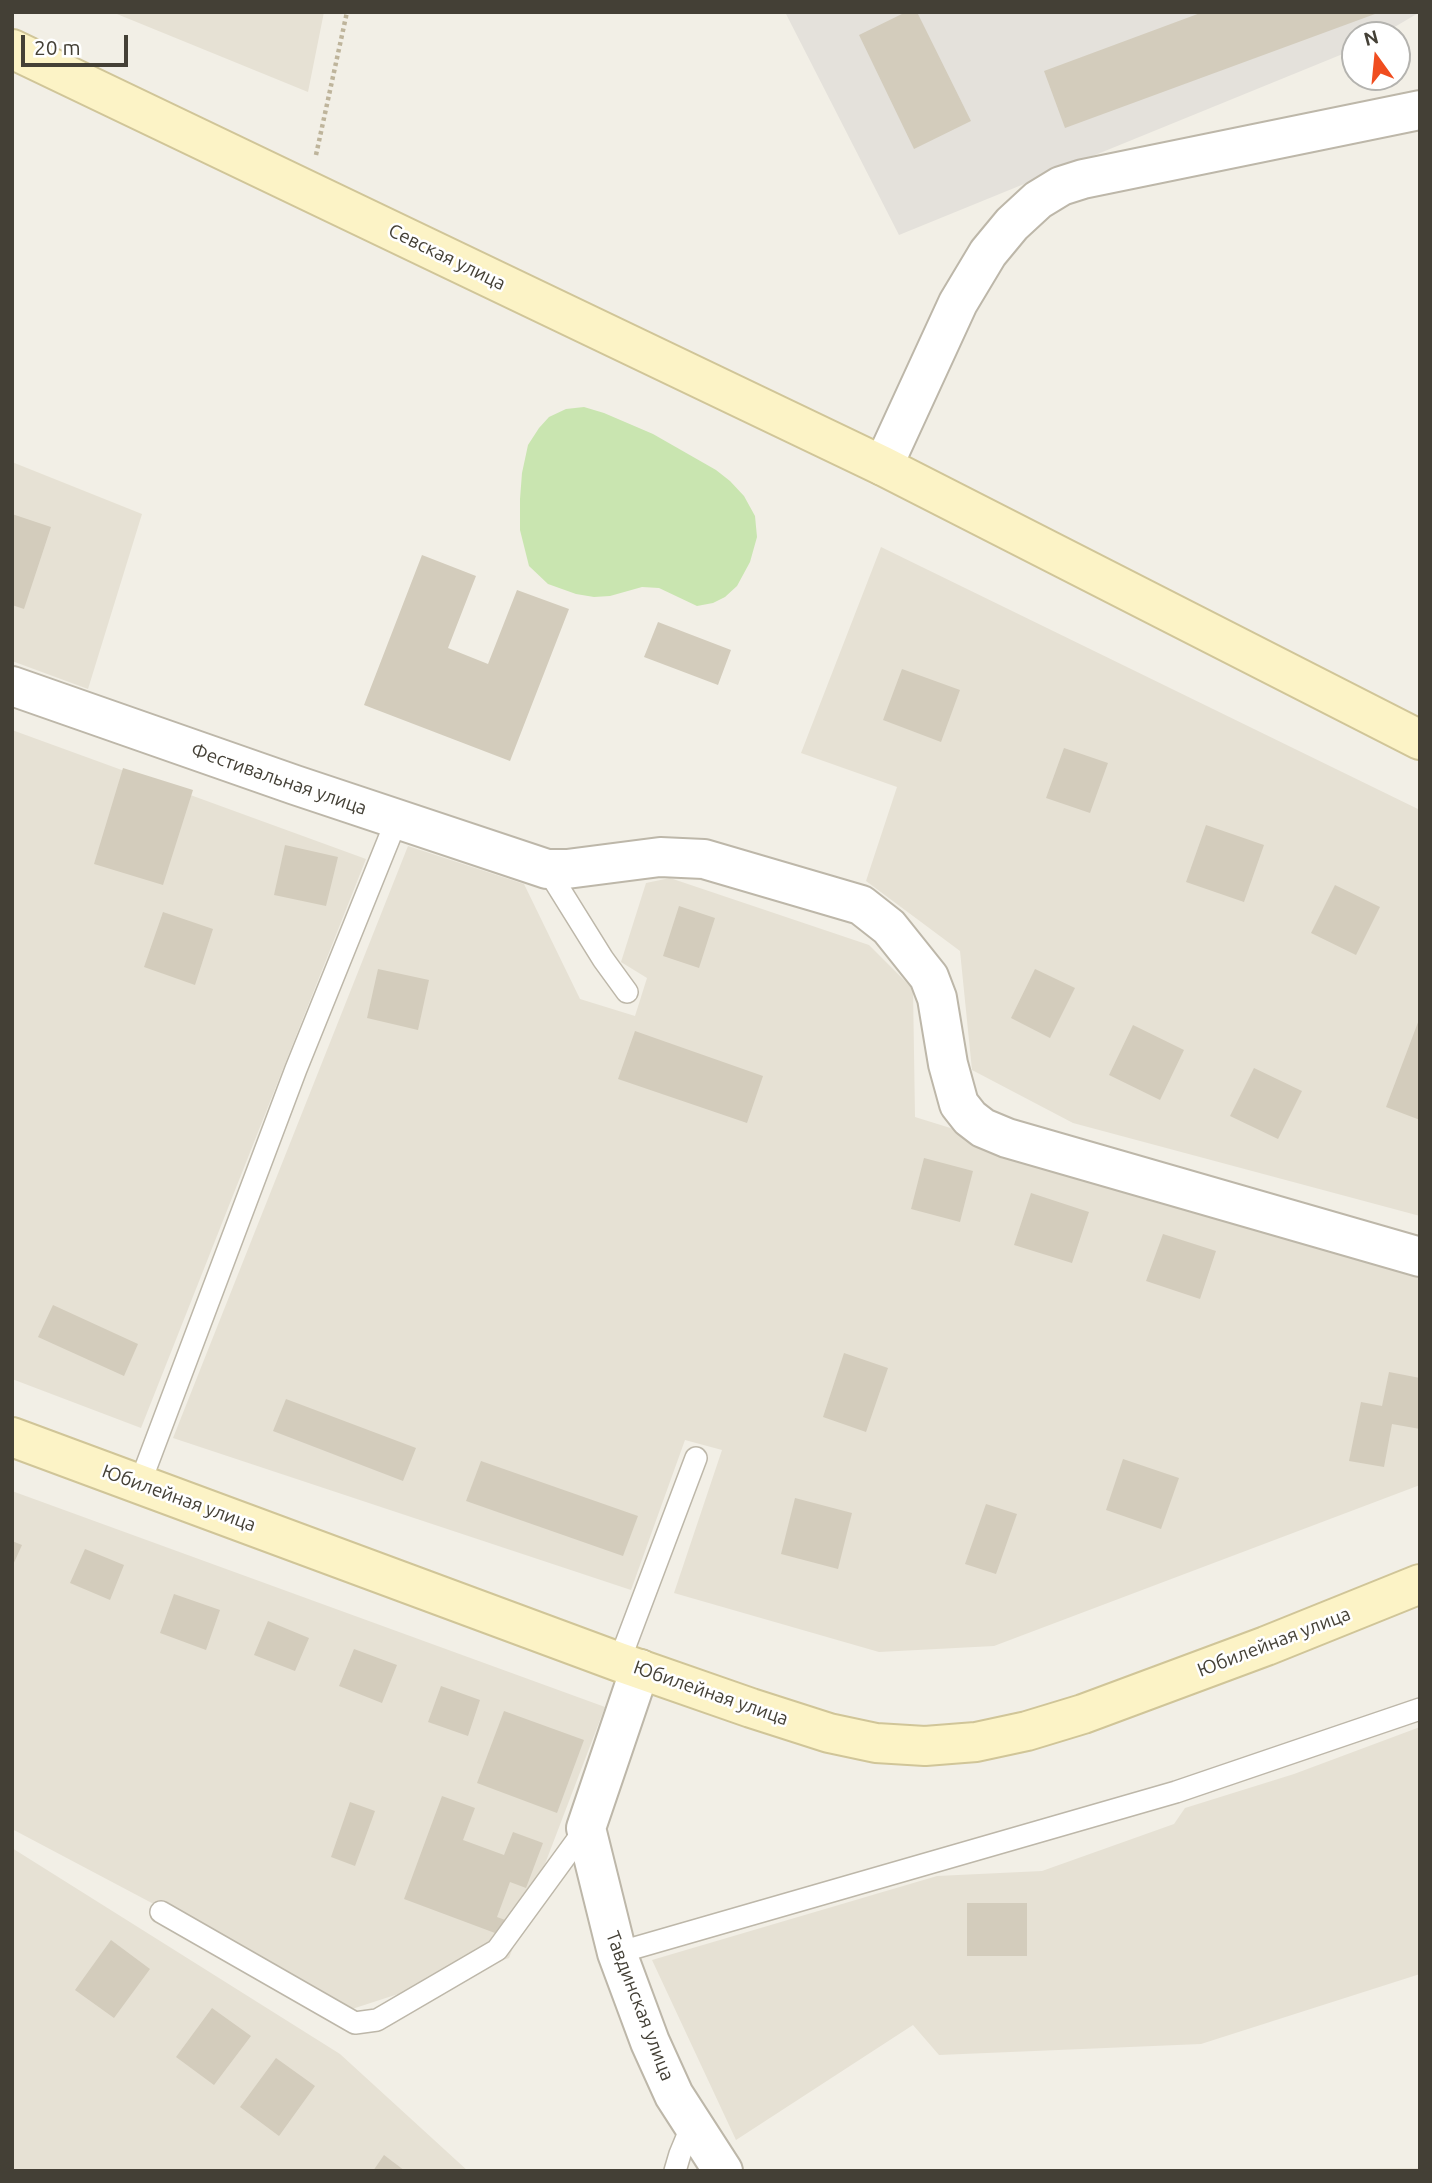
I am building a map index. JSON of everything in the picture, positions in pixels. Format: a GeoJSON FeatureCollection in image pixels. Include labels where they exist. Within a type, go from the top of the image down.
{"type":"FeatureCollection","features":[{"type":"Feature","properties":{"kind":"street","name":"Севская улица"},"geometry":{"type":"LineString","coordinates":[[12,49],[883,466],[1420,740]]}},
{"type":"Feature","properties":{"kind":"street"},"geometry":{"type":"LineString","coordinates":[[883,466],[958,303],[988,253],[1012,224],[1038,200],[1061,186],[1083,179],[1420,110]]}},
{"type":"Feature","properties":{"kind":"street","name":"Фестивальная улица"},"geometry":{"type":"LineString","coordinates":[[12,686],[547,869]]}},
{"type":"Feature","properties":{"kind":"street"},"geometry":{"type":"LineString","coordinates":[[547,869],[567,869],[660,857],[704,859],[861,905],[889,927],[929,977],[937,998],[948,1064],[959,1104],[970,1118],[983,1128],[1007,1138],[1420,1257]]}},
{"type":"Feature","properties":{"kind":"street","name":"Юбилейная улица"},"geometry":{"type":"LineString","coordinates":[[12,1437],[629,1666],[803,1725],[876,1744],[925,1746],[976,1742],[1027,1731],[1083,1714],[1266,1646],[1420,1584]]}},
{"type":"Feature","properties":{"kind":"street"},"geometry":{"type":"LineString","coordinates":[[586,1828],[629,1666]]}},
{"type":"Feature","properties":{"kind":"street","name":"Тавдинская улица"},"geometry":{"type":"LineString","coordinates":[[586,1828],[617,1954],[650,2042],[674,2095],[723,2171]]}},
{"type":"Feature","properties":{"kind":"lane"},"geometry":{"type":"LineString","coordinates":[[140,1483],[296,1069],[397,819]]}},
{"type":"Feature","properties":{"kind":"lane"},"geometry":{"type":"LineString","coordinates":[[547,869],[603,959],[627,992]]}},
{"type":"Feature","properties":{"kind":"lane"},"geometry":{"type":"LineString","coordinates":[[629,1666],[696,1458]]}},
{"type":"Feature","properties":{"kind":"lane"},"geometry":{"type":"LineString","coordinates":[[617,1954],[1176,1792],[1420,1709]]}},
{"type":"Feature","properties":{"kind":"lane"},"geometry":{"type":"LineString","coordinates":[[161,1912],[355,2023],[377,2020],[497,1950],[586,1828]]}},
{"type":"Feature","properties":{"kind":"lane"},"geometry":{"type":"LineString","coordinates":[[676,2171],[692,2125]]}},
{"type":"Feature","properties":{"kind":"path"},"geometry":{"type":"LineString","coordinates":[[307,190],[347,12]]}},
{"type":"Feature","properties":{"kind":"shaded area"},"geometry":{"type":"Polygon","coordinates":[[[112,12],[324,12],[308,92],[112,12]]]}},
{"type":"Feature","properties":{"kind":"shaded area"},"geometry":{"type":"Polygon","coordinates":[[[785,12],[1420,12],[1405,21],[1341,21],[1341,55],[899,235],[785,12]]]}},
{"type":"Feature","properties":{"kind":"shaded area"},"geometry":{"type":"Polygon","coordinates":[[[12,462],[142,514],[88,689],[12,661],[12,462]]]}},
{"type":"Feature","properties":{"kind":"shaded area"},"geometry":{"type":"Polygon","coordinates":[[[881,547],[1420,810],[1420,1216],[1073,1123],[972,1070],[960,951],[866,881],[897,787],[801,753],[881,547]]]}},
{"type":"Feature","properties":{"kind":"shaded area"},"geometry":{"type":"Polygon","coordinates":[[[12,730],[366,859],[141,1428],[12,1379],[12,730]]]}},
{"type":"Feature","properties":{"kind":"shaded area"},"geometry":{"type":"Polygon","coordinates":[[[408,846],[524,884],[580,999],[635,1016],[647,978],[621,962],[646,883],[670,878],[869,945],[913,989],[915,1117],[1420,1274],[1420,1485],[994,1646],[879,1652],[674,1593],[722,1450],[685,1440],[631,1590],[173,1438],[408,846]]]}},
{"type":"Feature","properties":{"kind":"shaded area"},"geometry":{"type":"Polygon","coordinates":[[[12,1491],[605,1707],[509,1958],[352,2009],[12,1829],[12,1491]]]}},
{"type":"Feature","properties":{"kind":"shaded area"},"geometry":{"type":"Polygon","coordinates":[[[1420,1727],[1420,1974],[1201,2044],[939,2055],[913,2025],[736,2140],[652,1960],[937,1876],[1042,1871],[1174,1824],[1185,1808],[1294,1774],[1420,1727]]]}},
{"type":"Feature","properties":{"kind":"shaded area"},"geometry":{"type":"Polygon","coordinates":[[[12,1848],[340,2054],[468,2171],[14,2171],[12,1848]]]}},
{"type":"Feature","properties":{"kind":"shaded area"},"geometry":{"type":"Polygon","coordinates":[[[1420,2168],[1420,2171],[1087,2171],[1420,2168]]]}},
{"type":"Feature","properties":{"kind":"green space"},"geometry":{"type":"Polygon","coordinates":[[[584,407],[653,434],[716,470],[744,496],[755,516],[757,537],[750,562],[737,586],[725,597],[697,606],[659,588],[642,587],[610,596],[594,597],[548,584],[529,566],[520,530],[522,473],[528,445],[549,417],[566,409],[584,407]]]}},
{"type":"Feature","properties":{"kind":"building"},"geometry":{"type":"Polygon","coordinates":[[[906,12],[917,12],[971,121],[914,149],[859,35],[906,12]]]}},
{"type":"Feature","properties":{"kind":"building"},"geometry":{"type":"Polygon","coordinates":[[[1203,12],[1375,14],[1356,21],[1341,21],[1341,27],[1065,128],[1044,71],[1203,12]]]}},
{"type":"Feature","properties":{"kind":"building"},"geometry":{"type":"Polygon","coordinates":[[[12,514],[51,527],[24,609],[12,605],[12,514]]]}},
{"type":"Feature","properties":{"kind":"building"},"geometry":{"type":"Polygon","coordinates":[[[422,555],[476,576],[448,648],[488,664],[517,590],[569,609],[510,761],[364,705],[422,555]]]}},
{"type":"Feature","properties":{"kind":"building"},"geometry":{"type":"Polygon","coordinates":[[[658,622],[731,650],[718,685],[644,657],[658,622]]]}},
{"type":"Feature","properties":{"kind":"building"},"geometry":{"type":"Polygon","coordinates":[[[902,669],[960,690],[941,742],[883,720],[902,669]]]}},
{"type":"Feature","properties":{"kind":"building"},"geometry":{"type":"Polygon","coordinates":[[[1064,748],[1108,763],[1090,813],[1046,798],[1064,748]]]}},
{"type":"Feature","properties":{"kind":"building"},"geometry":{"type":"Polygon","coordinates":[[[123,768],[193,790],[163,885],[94,864],[123,768]]]}},
{"type":"Feature","properties":{"kind":"building"},"geometry":{"type":"Polygon","coordinates":[[[1206,825],[1264,845],[1244,902],[1186,882],[1206,825]]]}},
{"type":"Feature","properties":{"kind":"building"},"geometry":{"type":"Polygon","coordinates":[[[285,845],[338,857],[326,906],[274,895],[285,845]]]}},
{"type":"Feature","properties":{"kind":"building"},"geometry":{"type":"Polygon","coordinates":[[[1335,885],[1380,907],[1356,955],[1311,933],[1335,885]]]}},
{"type":"Feature","properties":{"kind":"building"},"geometry":{"type":"Polygon","coordinates":[[[679,906],[715,918],[699,968],[663,956],[679,906]]]}},
{"type":"Feature","properties":{"kind":"building"},"geometry":{"type":"Polygon","coordinates":[[[163,912],[213,929],[195,985],[144,967],[163,912]]]}},
{"type":"Feature","properties":{"kind":"building"},"geometry":{"type":"Polygon","coordinates":[[[378,969],[429,980],[418,1030],[367,1018],[378,969]]]}},
{"type":"Feature","properties":{"kind":"building"},"geometry":{"type":"Polygon","coordinates":[[[1035,969],[1075,988],[1050,1038],[1011,1018],[1035,969]]]}},
{"type":"Feature","properties":{"kind":"building"},"geometry":{"type":"Polygon","coordinates":[[[1420,1017],[1420,1120],[1386,1107],[1420,1017]]]}},
{"type":"Feature","properties":{"kind":"building"},"geometry":{"type":"Polygon","coordinates":[[[1133,1025],[1184,1050],[1160,1100],[1109,1075],[1133,1025]]]}},
{"type":"Feature","properties":{"kind":"building"},"geometry":{"type":"Polygon","coordinates":[[[635,1031],[763,1076],[747,1123],[618,1079],[635,1031]]]}},
{"type":"Feature","properties":{"kind":"building"},"geometry":{"type":"Polygon","coordinates":[[[1254,1068],[1302,1091],[1278,1139],[1230,1116],[1254,1068]]]}},
{"type":"Feature","properties":{"kind":"building"},"geometry":{"type":"Polygon","coordinates":[[[924,1158],[973,1171],[960,1222],[911,1209],[924,1158]]]}},
{"type":"Feature","properties":{"kind":"building"},"geometry":{"type":"Polygon","coordinates":[[[1031,1193],[1089,1212],[1072,1263],[1014,1245],[1031,1193]]]}},
{"type":"Feature","properties":{"kind":"building"},"geometry":{"type":"Polygon","coordinates":[[[1163,1234],[1216,1251],[1200,1299],[1146,1281],[1163,1234]]]}},
{"type":"Feature","properties":{"kind":"building"},"geometry":{"type":"Polygon","coordinates":[[[53,1305],[138,1344],[124,1376],[38,1337],[53,1305]]]}},
{"type":"Feature","properties":{"kind":"building"},"geometry":{"type":"Polygon","coordinates":[[[844,1353],[888,1368],[866,1432],[823,1417],[844,1353]]]}},
{"type":"Feature","properties":{"kind":"building"},"geometry":{"type":"Polygon","coordinates":[[[1389,1372],[1420,1378],[1420,1429],[1392,1424],[1384,1467],[1349,1461],[1361,1402],[1382,1406],[1389,1372]]]}},
{"type":"Feature","properties":{"kind":"building"},"geometry":{"type":"Polygon","coordinates":[[[286,1399],[416,1448],[403,1481],[273,1431],[286,1399]]]}},
{"type":"Feature","properties":{"kind":"building"},"geometry":{"type":"Polygon","coordinates":[[[1123,1459],[1179,1478],[1161,1529],[1106,1510],[1123,1459]]]}},
{"type":"Feature","properties":{"kind":"building"},"geometry":{"type":"Polygon","coordinates":[[[481,1461],[638,1516],[623,1556],[466,1501],[481,1461]]]}},
{"type":"Feature","properties":{"kind":"building"},"geometry":{"type":"Polygon","coordinates":[[[795,1498],[852,1513],[838,1569],[781,1554],[795,1498]]]}},
{"type":"Feature","properties":{"kind":"building"},"geometry":{"type":"Polygon","coordinates":[[[986,1504],[1017,1514],[996,1574],[965,1564],[986,1504]]]}},
{"type":"Feature","properties":{"kind":"building"},"geometry":{"type":"Polygon","coordinates":[[[12,1541],[22,1545],[12,1567],[12,1541]]]}},
{"type":"Feature","properties":{"kind":"building"},"geometry":{"type":"Polygon","coordinates":[[[85,1549],[124,1565],[110,1600],[70,1583],[85,1549]]]}},
{"type":"Feature","properties":{"kind":"building"},"geometry":{"type":"Polygon","coordinates":[[[174,1594],[220,1610],[206,1650],[160,1633],[174,1594]]]}},
{"type":"Feature","properties":{"kind":"building"},"geometry":{"type":"Polygon","coordinates":[[[268,1621],[309,1638],[295,1671],[254,1655],[268,1621]]]}},
{"type":"Feature","properties":{"kind":"building"},"geometry":{"type":"Polygon","coordinates":[[[354,1649],[397,1665],[382,1703],[339,1686],[354,1649]]]}},
{"type":"Feature","properties":{"kind":"building"},"geometry":{"type":"Polygon","coordinates":[[[441,1686],[480,1700],[468,1736],[428,1722],[441,1686]]]}},
{"type":"Feature","properties":{"kind":"building"},"geometry":{"type":"Polygon","coordinates":[[[504,1711],[584,1740],[557,1813],[477,1783],[504,1711]]]}},
{"type":"Feature","properties":{"kind":"building"},"geometry":{"type":"Polygon","coordinates":[[[442,1796],[475,1808],[463,1840],[504,1855],[513,1832],[543,1843],[526,1888],[510,1882],[497,1917],[508,1921],[503,1936],[404,1899],[442,1796]]]}},
{"type":"Feature","properties":{"kind":"building"},"geometry":{"type":"Polygon","coordinates":[[[350,1802],[375,1811],[355,1866],[331,1857],[350,1802]]]}},
{"type":"Feature","properties":{"kind":"building"},"geometry":{"type":"Polygon","coordinates":[[[967,1903],[1027,1903],[1027,1956],[967,1956],[967,1903]]]}},
{"type":"Feature","properties":{"kind":"building"},"geometry":{"type":"Polygon","coordinates":[[[111,1940],[150,1969],[114,2018],[75,1990],[111,1940]]]}},
{"type":"Feature","properties":{"kind":"building"},"geometry":{"type":"Polygon","coordinates":[[[212,2008],[251,2036],[214,2085],[176,2057],[212,2008]]]}},
{"type":"Feature","properties":{"kind":"building"},"geometry":{"type":"Polygon","coordinates":[[[276,2058],[315,2086],[279,2136],[240,2107],[276,2058]]]}},
{"type":"Feature","properties":{"kind":"building"},"geometry":{"type":"Polygon","coordinates":[[[384,2155],[405,2171],[373,2171],[384,2155]]]}}]}
